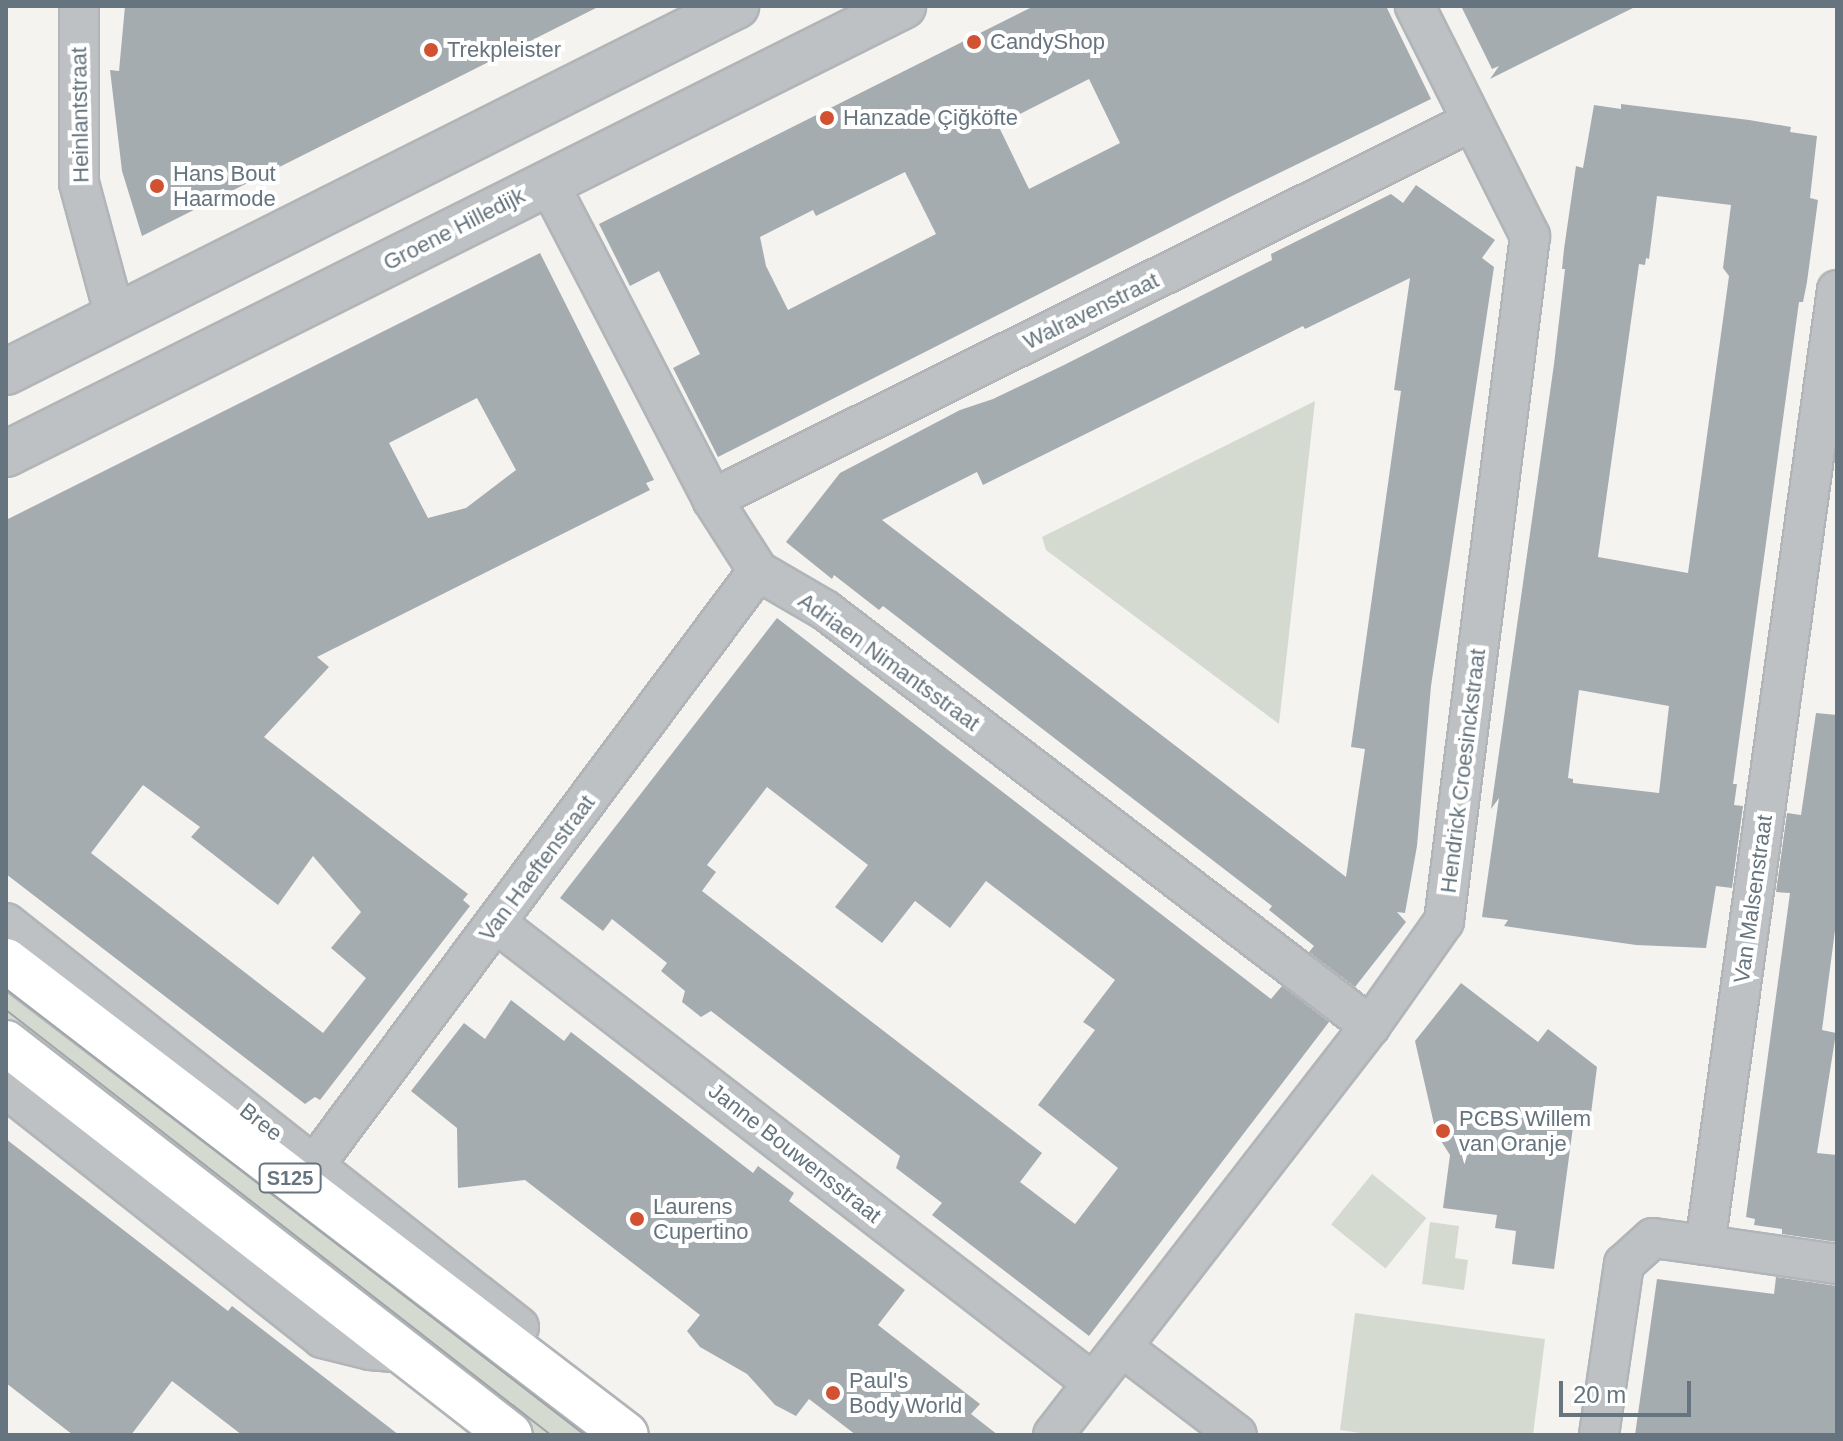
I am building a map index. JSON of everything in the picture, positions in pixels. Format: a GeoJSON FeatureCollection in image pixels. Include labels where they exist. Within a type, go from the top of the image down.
{"type":"FeatureCollection","features":[{"type":"Feature","properties":{"kind":"main road","name":"Bree"},"geometry":{"type":"LineString","coordinates":[[6,961],[626,1435]]}},
{"type":"Feature","properties":{"kind":"main road"},"geometry":{"type":"LineString","coordinates":[[6,1043],[510,1435]]}},
{"type":"Feature","properties":{"kind":"street","name":"Heinlantstraat"},"geometry":{"type":"LineString","coordinates":[[79,6],[79,183],[115,316]]}},
{"type":"Feature","properties":{"kind":"street"},"geometry":{"type":"LineString","coordinates":[[6,372],[736,6]]}},
{"type":"Feature","properties":{"kind":"street","name":"Groene Hilledijk"},"geometry":{"type":"LineString","coordinates":[[6,454],[903,6]]}},
{"type":"Feature","properties":{"kind":"street","name":"Hendrick Croesinckstraat"},"geometry":{"type":"LineString","coordinates":[[1053,1435],[1370,1026],[1444,921],[1530,236],[1415,6]]}},
{"type":"Feature","properties":{"kind":"street","name":"Walravenstraat"},"geometry":{"type":"LineString","coordinates":[[712,499],[1471,122]]}},
{"type":"Feature","properties":{"kind":"street","name":"Adriaen Nimantsstraat"},"geometry":{"type":"LineString","coordinates":[[548,182],[712,499],[758,571],[825,610],[1370,1026]]}},
{"type":"Feature","properties":{"kind":"street","name":"Van Malsenstraat"},"geometry":{"type":"LineString","coordinates":[[1705,1245],[1837,290]]}},
{"type":"Feature","properties":{"kind":"street","name":"Van Haeftenstraat"},"geometry":{"type":"LineString","coordinates":[[315,1164],[758,571]]}},
{"type":"Feature","properties":{"kind":"street","name":"Bree"},"geometry":{"type":"LineString","coordinates":[[6,923],[553,1354],[568,1375],[573,1395]]}},
{"type":"Feature","properties":{"kind":"street","name":"Janne Bouwensstraat"},"geometry":{"type":"LineString","coordinates":[[496,923],[1093,1383]]}},
{"type":"Feature","properties":{"kind":"street"},"geometry":{"type":"LineString","coordinates":[[6,1088],[322,1338],[370,1350],[402,1353]]}},
{"type":"Feature","properties":{"kind":"street"},"geometry":{"type":"LineString","coordinates":[[1599,1435],[1624,1264],[1653,1238],[1837,1264]]}},
{"type":"Feature","properties":{"kind":"street"},"geometry":{"type":"LineString","coordinates":[[1123,1348],[1237,1435]]}},
{"type":"Feature","properties":{"kind":"shaded area"},"geometry":{"type":"Polygon","coordinates":[[[1315,401],[1279,724],[1046,550],[1042,537],[1315,401]]]}},
{"type":"Feature","properties":{"kind":"shaded area"},"geometry":{"type":"Polygon","coordinates":[[[6,977],[602,1435],[530,1435],[6,1025],[6,977]]]}},
{"type":"Feature","properties":{"kind":"shaded area"},"geometry":{"type":"Polygon","coordinates":[[[1372,1174],[1426,1218],[1385,1269],[1331,1225],[1372,1174]]]}},
{"type":"Feature","properties":{"kind":"shaded area"},"geometry":{"type":"Polygon","coordinates":[[[1430,1222],[1459,1226],[1455,1258],[1468,1260],[1464,1290],[1422,1284],[1430,1222]]]}},
{"type":"Feature","properties":{"kind":"shaded area"},"geometry":{"type":"Polygon","coordinates":[[[1355,1313],[1545,1339],[1533,1435],[1374,1435],[1340,1430],[1355,1313]]]}},
{"type":"Feature","properties":{"kind":"building"},"geometry":{"type":"Polygon","coordinates":[[[125,6],[600,6],[142,236],[122,171],[110,70],[119,71],[125,6]]]}},
{"type":"Feature","properties":{"kind":"building"},"geometry":{"type":"Polygon","coordinates":[[[1034,6],[1386,6],[1431,99],[1234,195],[718,457],[673,368],[700,354],[659,271],[630,286],[599,224],[1034,6]],[[1089,79],[998,125],[1029,189],[1120,143],[1089,79]],[[905,172],[816,216],[813,210],[760,237],[766,266],[788,310],[936,234],[905,172]]]}},
{"type":"Feature","properties":{"kind":"building"},"geometry":{"type":"Polygon","coordinates":[[[1461,6],[1637,6],[1490,79],[1499,66],[1492,69],[1461,6]]]}},
{"type":"Feature","properties":{"kind":"building"},"geometry":{"type":"Polygon","coordinates":[[[1621,104],[1749,120],[1791,127],[1790,132],[1817,136],[1810,198],[1818,200],[1807,282],[1803,302],[1799,302],[1733,784],[1737,784],[1734,805],[1743,806],[1732,888],[1716,886],[1706,948],[1636,945],[1504,926],[1508,920],[1482,917],[1499,798],[1491,809],[1554,364],[1565,269],[1562,269],[1564,249],[1576,166],[1583,168],[1594,105],[1621,109],[1621,104]],[[1657,196],[1649,259],[1646,258],[1645,265],[1639,264],[1598,557],[1688,573],[1729,276],[1723,268],[1731,205],[1657,196]],[[1579,690],[1568,778],[1573,779],[1573,783],[1659,793],[1669,706],[1579,690]]]}},
{"type":"Feature","properties":{"kind":"building"},"geometry":{"type":"Polygon","coordinates":[[[1416,185],[1495,240],[1482,258],[1494,267],[1431,686],[1417,846],[1405,913],[1397,912],[1406,922],[1355,987],[1309,952],[1314,946],[1269,910],[1272,906],[883,606],[879,610],[834,575],[832,579],[786,542],[840,473],[960,410],[993,399],[1064,365],[1272,260],[1271,254],[1391,194],[1403,203],[1416,185]],[[1410,278],[1305,329],[1303,326],[983,485],[977,472],[882,520],[1346,877],[1365,749],[1351,747],[1401,391],[1394,390],[1410,278]]]}},
{"type":"Feature","properties":{"kind":"building"},"geometry":{"type":"Polygon","coordinates":[[[540,253],[654,480],[646,483],[650,490],[317,657],[329,667],[264,737],[468,894],[463,900],[470,906],[320,1100],[315,1097],[305,1104],[6,874],[6,520],[540,253]],[[477,398],[389,443],[428,518],[466,508],[516,470],[477,398]],[[143,785],[91,853],[323,1033],[366,978],[331,948],[361,912],[313,856],[278,905],[191,837],[200,827],[143,785]]]}},
{"type":"Feature","properties":{"kind":"building"},"geometry":{"type":"Polygon","coordinates":[[[777,618],[1271,999],[1282,986],[1329,1022],[1089,1336],[932,1215],[942,1203],[896,1168],[900,1156],[711,1011],[701,1017],[682,1002],[685,991],[661,971],[667,963],[612,919],[603,931],[560,898],[777,618]],[[767,787],[707,865],[716,872],[702,891],[1042,1153],[1020,1182],[1075,1224],[1118,1168],[1038,1105],[1095,1030],[1083,1022],[1115,980],[986,881],[950,928],[915,901],[882,943],[835,907],[868,865],[767,787]]]}},
{"type":"Feature","properties":{"kind":"building"},"geometry":{"type":"Polygon","coordinates":[[[1816,713],[1837,715],[1837,915],[1822,1030],[1836,1033],[1817,1153],[1837,1155],[1837,1242],[1782,1234],[1782,1229],[1754,1225],[1755,1219],[1746,1217],[1790,893],[1776,892],[1787,813],[1801,815],[1816,713]]]}},
{"type":"Feature","properties":{"kind":"building"},"geometry":{"type":"Polygon","coordinates":[[[1461,983],[1538,1042],[1548,1029],[1597,1067],[1589,1129],[1573,1127],[1554,1269],[1512,1264],[1516,1231],[1495,1228],[1497,1215],[1443,1208],[1450,1155],[1436,1133],[1415,1041],[1461,983]]]}},
{"type":"Feature","properties":{"kind":"building","name":"Laurens Cupertino"},"geometry":{"type":"Polygon","coordinates":[[[511,1000],[564,1041],[571,1032],[753,1173],[758,1166],[794,1193],[789,1201],[905,1290],[878,1325],[980,1404],[971,1414],[998,1435],[856,1435],[809,1399],[796,1416],[775,1405],[747,1374],[700,1347],[687,1331],[700,1315],[525,1180],[458,1188],[457,1128],[411,1091],[464,1023],[485,1039],[511,1000]]]}},
{"type":"Feature","properties":{"kind":"building"},"geometry":{"type":"Polygon","coordinates":[[[6,1139],[228,1311],[232,1306],[399,1435],[242,1435],[172,1381],[131,1435],[73,1435],[6,1383],[6,1139]]]}},
{"type":"Feature","properties":{"kind":"building"},"geometry":{"type":"Polygon","coordinates":[[[1776,1277],[1837,1286],[1837,1435],[1635,1435],[1657,1279],[1774,1294],[1776,1277]]]}},
{"type":"Feature","properties":{"kind":"tram line"},"geometry":{"type":"LineString","coordinates":[[6,989],[585,1435]]}},
{"type":"Feature","properties":{"kind":"tram line"},"geometry":{"type":"LineString","coordinates":[[6,1010],[551,1435]]}},
{"type":"Feature","properties":{"kind":"place","name":"CandyShop"},"geometry":{"type":"Point","coordinates":[974,42]}},
{"type":"Feature","properties":{"kind":"place","name":"Trekpleister"},"geometry":{"type":"Point","coordinates":[431,50]}},
{"type":"Feature","properties":{"kind":"place","name":"Hanzade Çiğköfte"},"geometry":{"type":"Point","coordinates":[827,118]}},
{"type":"Feature","properties":{"kind":"place","name":"Hans Bout Haarmode"},"geometry":{"type":"Point","coordinates":[157,186]}},
{"type":"Feature","properties":{"kind":"place","name":"PCBS Willem van Oranje"},"geometry":{"type":"Point","coordinates":[1443,1131]}},
{"type":"Feature","properties":{"kind":"place","name":"Laurens Cupertino"},"geometry":{"type":"Point","coordinates":[637,1219]}},
{"type":"Feature","properties":{"kind":"place","name":"Paul's Body World"},"geometry":{"type":"Point","coordinates":[833,1393]}}]}
